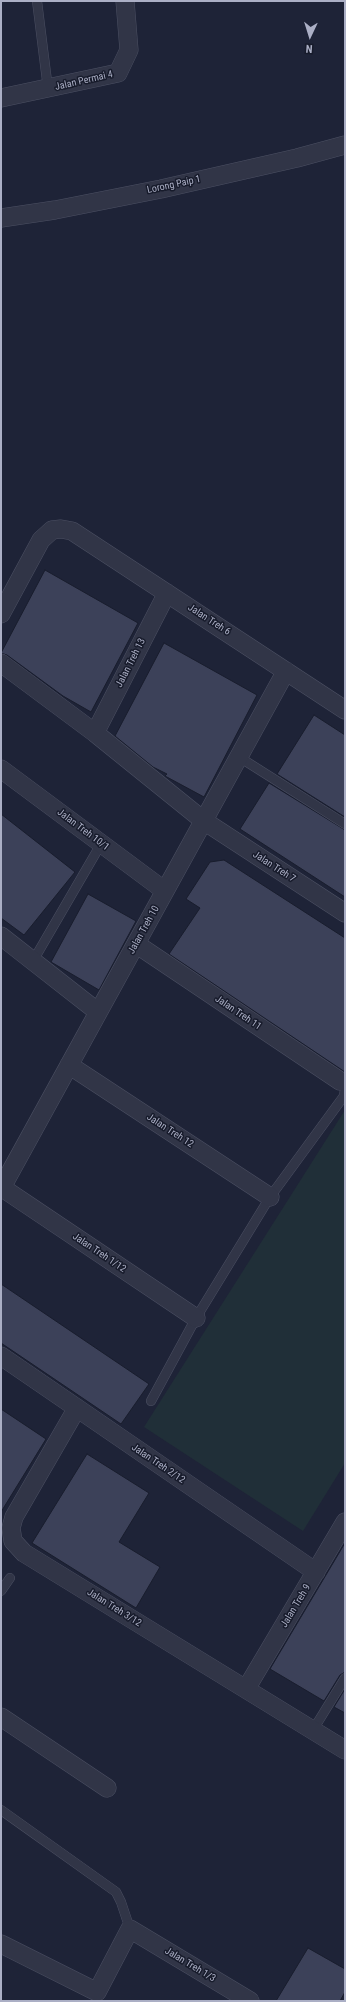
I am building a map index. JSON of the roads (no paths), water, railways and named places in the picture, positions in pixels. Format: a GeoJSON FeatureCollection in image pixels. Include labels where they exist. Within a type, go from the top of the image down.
{"type":"FeatureCollection","features":[{"type":"Feature","properties":{"kind":"street","name":"Jalan Permai 4"},"geometry":{"type":"LineString","coordinates":[[48,89],[118,73],[129,50],[125,1]]}},
{"type":"Feature","properties":{"kind":"street"},"geometry":{"type":"LineString","coordinates":[[1,98],[48,89]]}},
{"type":"Feature","properties":{"kind":"street","name":"Lorong Paip 1"},"geometry":{"type":"LineString","coordinates":[[1,218],[55,210],[160,189],[297,158],[345,145]]}},
{"type":"Feature","properties":{"kind":"street","name":"Jalan Treh 6"},"geometry":{"type":"LineString","coordinates":[[1,614],[41,540],[52,530],[61,529],[72,531],[345,710]]}},
{"type":"Feature","properties":{"kind":"street","name":"Jalan Treh 13"},"geometry":{"type":"LineString","coordinates":[[95,733],[167,593]]}},
{"type":"Feature","properties":{"kind":"street","name":"Jalan Treh 7"},"geometry":{"type":"LineString","coordinates":[[1,663],[95,733],[204,821],[345,913]]}},
{"type":"Feature","properties":{"kind":"street","name":"Jalan Treh 10"},"geometry":{"type":"LineString","coordinates":[[1,1188],[286,671]]}},
{"type":"Feature","properties":{"kind":"street","name":"Jalan Treh 10/1"},"geometry":{"type":"LineString","coordinates":[[1,769],[165,891]]}},
{"type":"Feature","properties":{"kind":"street"},"geometry":{"type":"LineString","coordinates":[[1,936],[98,1012]]}},
{"type":"Feature","properties":{"kind":"street","name":"Jalan Treh 11"},"geometry":{"type":"LineString","coordinates":[[136,944],[340,1081]]}},
{"type":"Feature","properties":{"kind":"street","name":"Jalan Treh 12"},"geometry":{"type":"LineString","coordinates":[[69,1066],[270,1197]]}},
{"type":"Feature","properties":{"kind":"street","name":"Jalan Treh 1/12"},"geometry":{"type":"LineString","coordinates":[[1,1188],[196,1318]]}},
{"type":"Feature","properties":{"kind":"street","name":"Jalan Treh 2/12"},"geometry":{"type":"LineString","coordinates":[[1,1356],[316,1572]]}},
{"type":"Feature","properties":{"kind":"street","name":"Jalan Treh 3/12"},"geometry":{"type":"LineString","coordinates":[[77,1408],[14,1517],[12,1528],[14,1541],[24,1553],[345,1750]]}},
{"type":"Feature","properties":{"kind":"street","name":"Jalan Treh 9"},"geometry":{"type":"LineString","coordinates":[[246,1689],[345,1522]]}},
{"type":"Feature","properties":{"kind":"street"},"geometry":{"type":"LineString","coordinates":[[1,1717],[107,1788]]}},
{"type":"Feature","properties":{"kind":"street"},"geometry":{"type":"LineString","coordinates":[[1,1944],[94,1996],[130,1930]]}},
{"type":"Feature","properties":{"kind":"street","name":"Jalan Treh 1/3"},"geometry":{"type":"LineString","coordinates":[[130,1930],[250,2001]]}},
{"type":"Feature","properties":{"kind":"lane"},"geometry":{"type":"LineString","coordinates":[[37,1],[48,89]]}},
{"type":"Feature","properties":{"kind":"lane"},"geometry":{"type":"LineString","coordinates":[[239,757],[345,824]]}},
{"type":"Feature","properties":{"kind":"lane"},"geometry":{"type":"LineString","coordinates":[[33,960],[101,844]]}},
{"type":"Feature","properties":{"kind":"lane"},"geometry":{"type":"LineString","coordinates":[[151,1401],[196,1318],[270,1197],[344,1096],[345,1089],[340,1081]]}},
{"type":"Feature","properties":{"kind":"lane"},"geometry":{"type":"LineString","coordinates":[[1,1591],[10,1578]]}},
{"type":"Feature","properties":{"kind":"lane"},"geometry":{"type":"LineString","coordinates":[[313,1730],[345,1678]]}},
{"type":"Feature","properties":{"kind":"lane"},"geometry":{"type":"LineString","coordinates":[[1,1810],[116,1892],[121,1902],[130,1930]]}}]}
